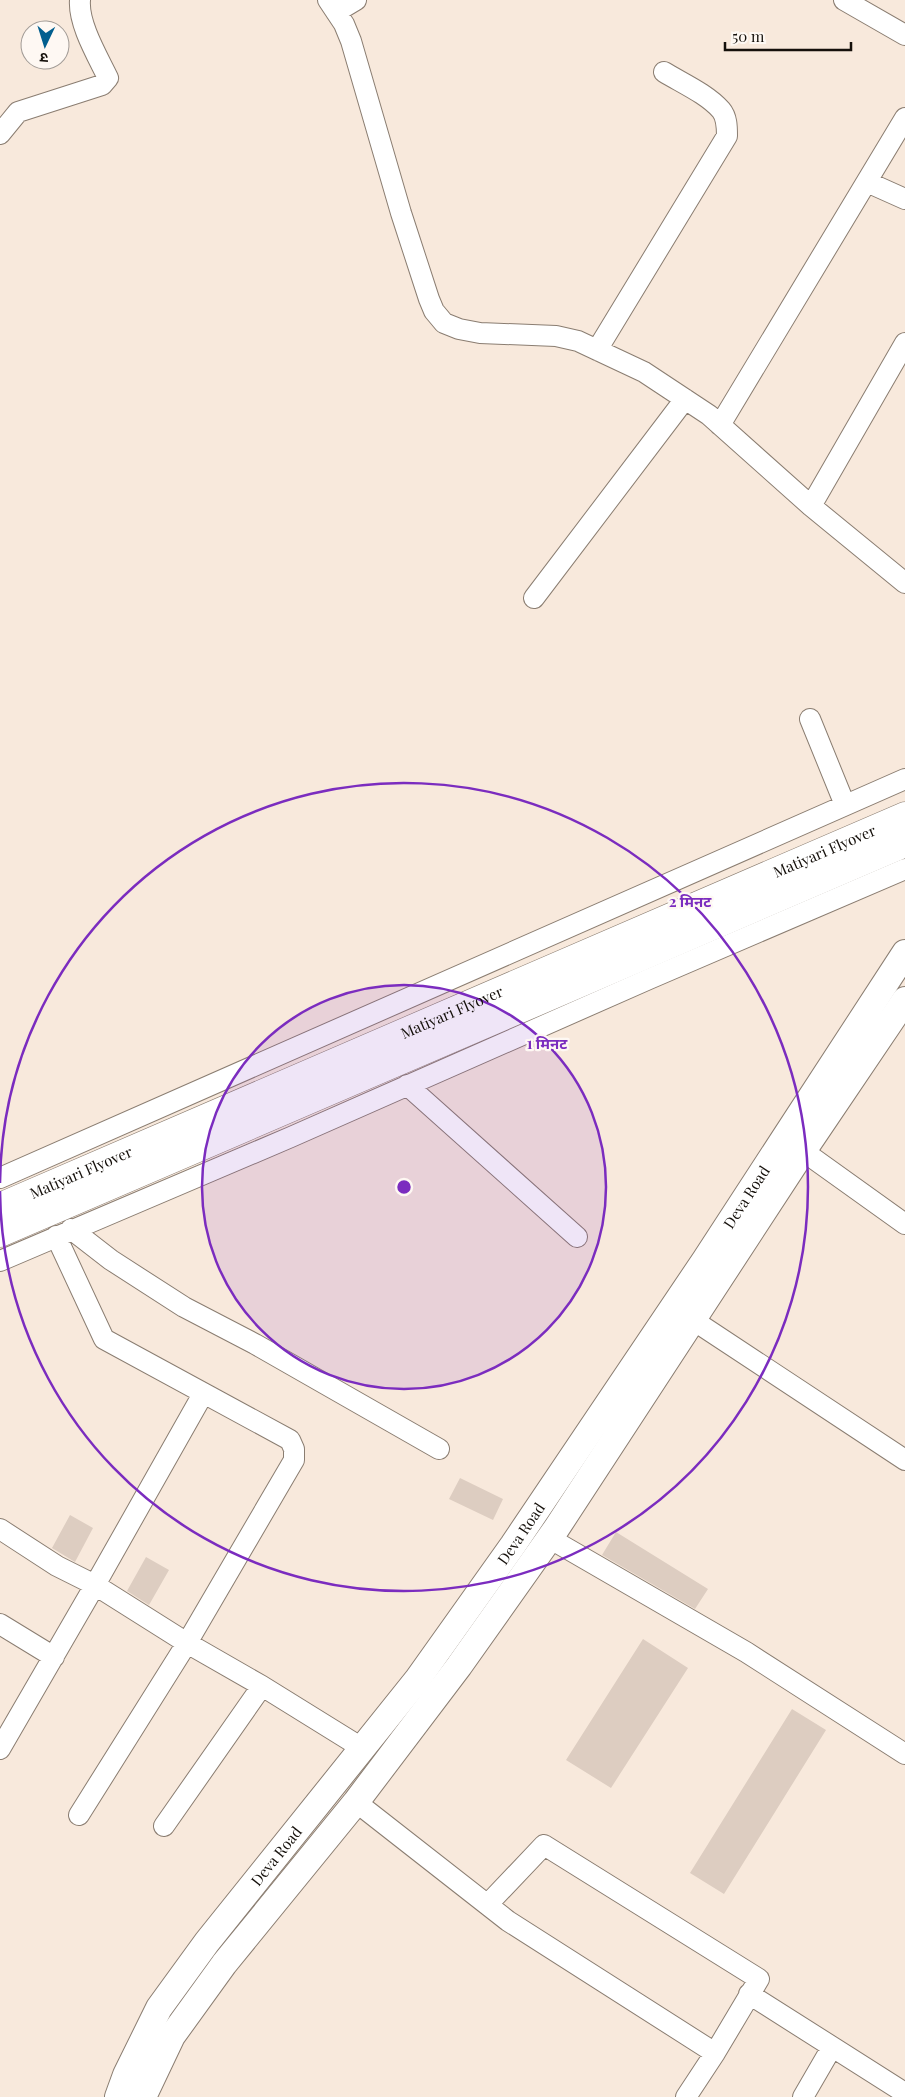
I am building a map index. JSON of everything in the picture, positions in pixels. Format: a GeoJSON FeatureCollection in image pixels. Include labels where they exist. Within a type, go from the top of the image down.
{"type":"FeatureCollection","features":[{"type":"Feature","properties":{"kind":"highway","name":"Matiyari Flyover"},"geometry":{"type":"LineString","coordinates":[[0,1207],[905,816]]}},
{"type":"Feature","properties":{"kind":"highway","name":"Matiyari Flyover"},"geometry":{"type":"LineString","coordinates":[[0,1233],[905,843]]}},
{"type":"Feature","properties":{"kind":"main road","name":"Deva Road"},"geometry":{"type":"LineString","coordinates":[[118,2097],[126,2075],[159,2008],[207,1942],[417,1680],[513,1545],[705,1260],[905,954]]}},
{"type":"Feature","properties":{"kind":"main road","name":"Deva Road"},"geometry":{"type":"LineString","coordinates":[[143,2097],[172,2036],[224,1964],[356,1802],[459,1666],[549,1538],[905,1000]]}},
{"type":"Feature","properties":{"kind":"street"},"geometry":{"type":"LineString","coordinates":[[0,134],[18,112],[102,85],[108,78],[84,24],[79,8],[80,0]]}},
{"type":"Feature","properties":{"kind":"street"},"geometry":{"type":"LineString","coordinates":[[356,0],[332,6],[344,24],[351,41],[401,213],[434,311],[444,323],[459,330],[480,333],[556,336],[578,341],[644,372],[709,415],[811,506],[905,583]]}},
{"type":"Feature","properties":{"kind":"street"},"geometry":{"type":"LineString","coordinates":[[844,0],[905,35]]}},
{"type":"Feature","properties":{"kind":"street"},"geometry":{"type":"LineString","coordinates":[[597,350],[727,136],[726,122],[721,110],[706,98],[664,72]]}},
{"type":"Feature","properties":{"kind":"street"},"geometry":{"type":"LineString","coordinates":[[720,425],[905,118]]}},
{"type":"Feature","properties":{"kind":"street"},"geometry":{"type":"LineString","coordinates":[[867,182],[905,200]]}},
{"type":"Feature","properties":{"kind":"street"},"geometry":{"type":"LineString","coordinates":[[811,506],[905,343]]}},
{"type":"Feature","properties":{"kind":"street"},"geometry":{"type":"LineString","coordinates":[[534,598],[685,400]]}},
{"type":"Feature","properties":{"kind":"street"},"geometry":{"type":"LineString","coordinates":[[810,719],[845,804]]}},
{"type":"Feature","properties":{"kind":"street"},"geometry":{"type":"LineString","coordinates":[[0,1178],[905,779]]}},
{"type":"Feature","properties":{"kind":"street"},"geometry":{"type":"LineString","coordinates":[[0,1261],[291,1137],[905,869]]}},
{"type":"Feature","properties":{"kind":"street"},"geometry":{"type":"LineString","coordinates":[[407,1085],[577,1237]]}},
{"type":"Feature","properties":{"kind":"street"},"geometry":{"type":"LineString","coordinates":[[804,1151],[905,1224]]}},
{"type":"Feature","properties":{"kind":"street"},"geometry":{"type":"LineString","coordinates":[[64,1233],[104,1338],[290,1440],[294,1449],[294,1460],[187,1643],[79,1815]]}},
{"type":"Feature","properties":{"kind":"street"},"geometry":{"type":"LineString","coordinates":[[64,1233],[184,1306],[440,1449]]}},
{"type":"Feature","properties":{"kind":"street"},"geometry":{"type":"LineString","coordinates":[[693,1320],[905,1460]]}},
{"type":"Feature","properties":{"kind":"street"},"geometry":{"type":"LineString","coordinates":[[2,1739],[54,1657],[203,1394]]}},
{"type":"Feature","properties":{"kind":"street"},"geometry":{"type":"LineString","coordinates":[[0,1530],[57,1566],[95,1585],[187,1643],[262,1686],[362,1748]]}},
{"type":"Feature","properties":{"kind":"street"},"geometry":{"type":"LineString","coordinates":[[549,1538],[746,1652],[905,1754]]}},
{"type":"Feature","properties":{"kind":"street"},"geometry":{"type":"LineString","coordinates":[[0,1624],[54,1657]]}},
{"type":"Feature","properties":{"kind":"street"},"geometry":{"type":"LineString","coordinates":[[164,1826],[262,1686]]}},
{"type":"Feature","properties":{"kind":"street"},"geometry":{"type":"LineString","coordinates":[[356,1802],[508,1921],[715,2053]]}},
{"type":"Feature","properties":{"kind":"street"},"geometry":{"type":"LineString","coordinates":[[488,1904],[544,1844],[759,1979],[715,2053],[686,2097]]}},
{"type":"Feature","properties":{"kind":"street"},"geometry":{"type":"LineString","coordinates":[[749,1994],[905,2093]]}},
{"type":"Feature","properties":{"kind":"street"},"geometry":{"type":"LineString","coordinates":[[803,2097],[832,2047]]}},
{"type":"Feature","properties":{"kind":"building"},"geometry":{"type":"Polygon","coordinates":[[[460,1478],[503,1499],[493,1520],[449,1499],[460,1478]]]}},
{"type":"Feature","properties":{"kind":"building"},"geometry":{"type":"Polygon","coordinates":[[[70,1515],[93,1528],[75,1562],[52,1548],[70,1515]]]}},
{"type":"Feature","properties":{"kind":"building"},"geometry":{"type":"Polygon","coordinates":[[[616,1532],[708,1589],[695,1609],[602,1555],[616,1532]]]}},
{"type":"Feature","properties":{"kind":"building"},"geometry":{"type":"Polygon","coordinates":[[[146,1557],[169,1570],[149,1605],[127,1591],[146,1557]]]}},
{"type":"Feature","properties":{"kind":"building"},"geometry":{"type":"Polygon","coordinates":[[[643,1639],[688,1668],[611,1788],[566,1760],[643,1639]]]}},
{"type":"Feature","properties":{"kind":"building"},"geometry":{"type":"Polygon","coordinates":[[[792,1709],[826,1730],[724,1894],[690,1873],[792,1709]]]}}]}
